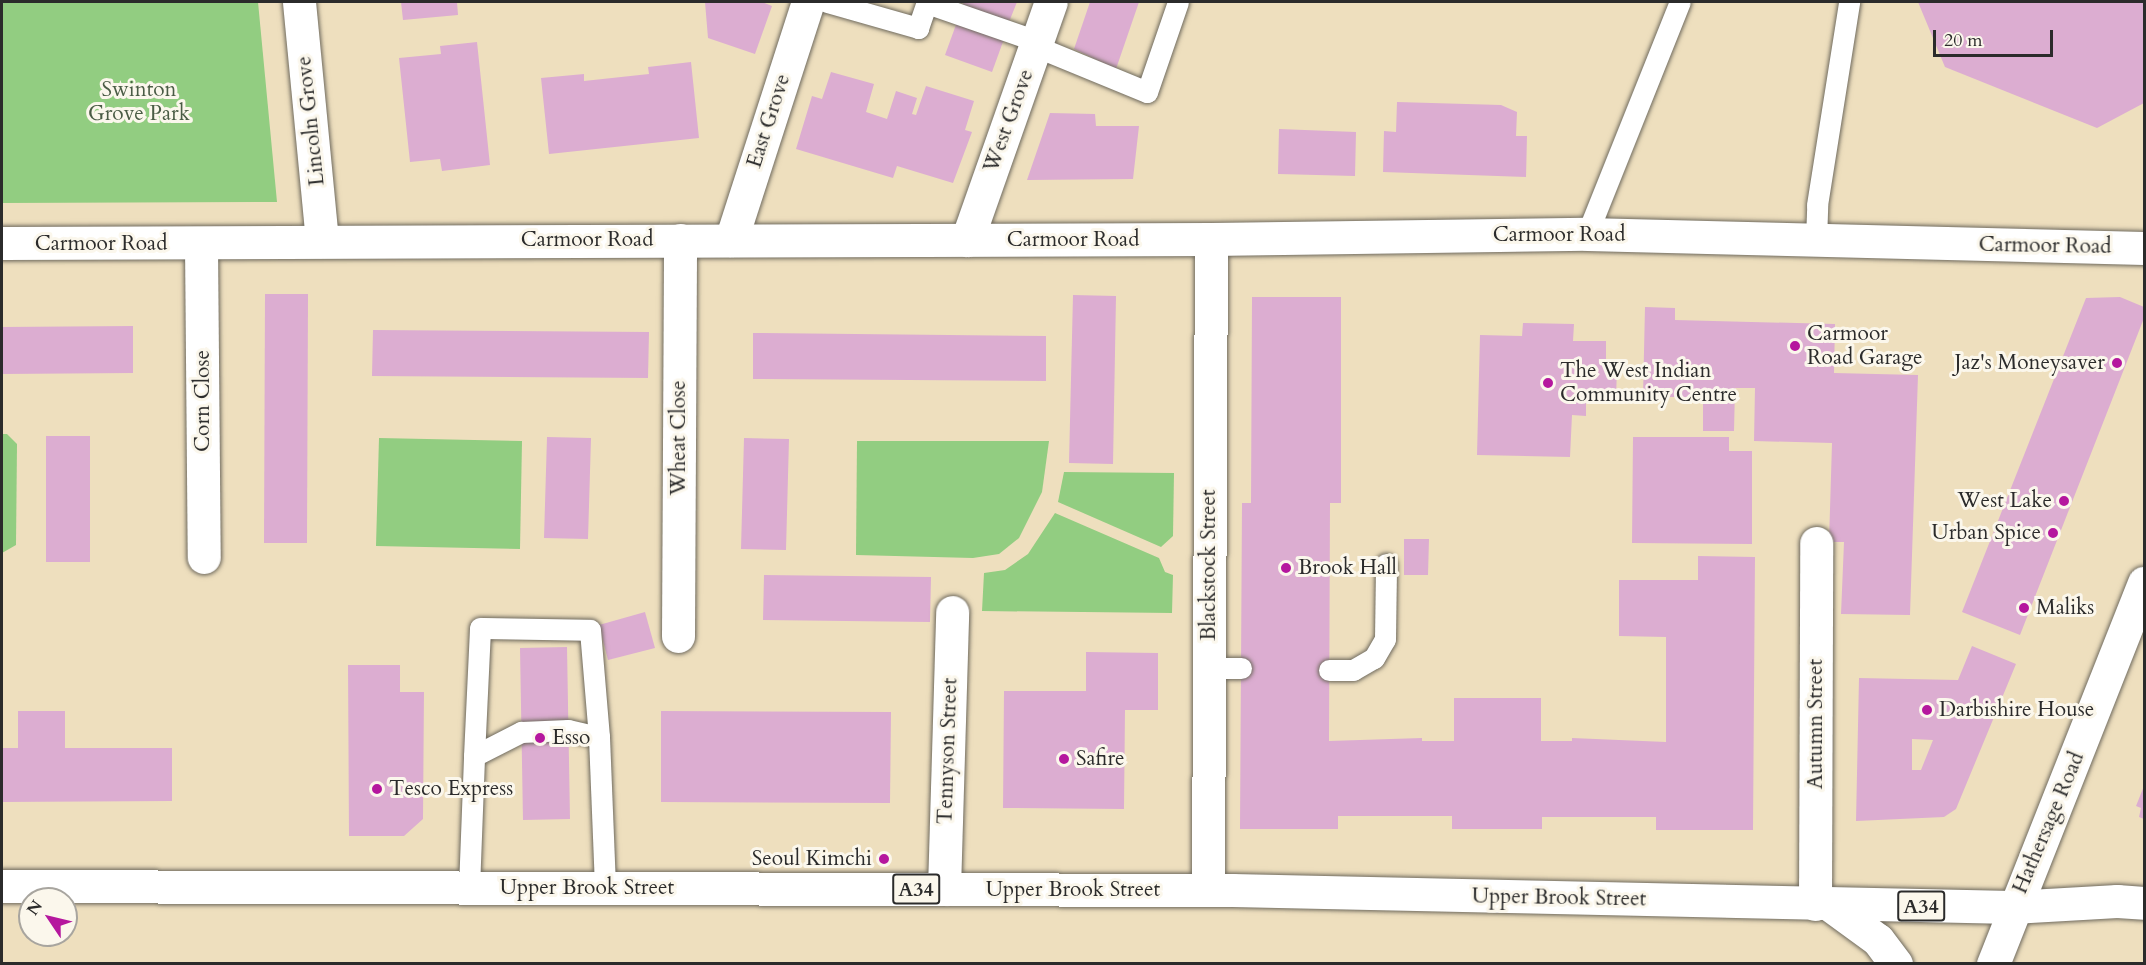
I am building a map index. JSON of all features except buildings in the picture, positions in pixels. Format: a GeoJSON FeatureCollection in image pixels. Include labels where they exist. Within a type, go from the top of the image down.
{"type":"FeatureCollection","features":[{"type":"Feature","properties":{"kind":"main road","name":"Lincoln Grove"},"geometry":{"type":"LineString","coordinates":[[299,2],[322,241]]}},
{"type":"Feature","properties":{"kind":"main road","name":"East Grove"},"geometry":{"type":"LineString","coordinates":[[731,240],[808,2]]}},
{"type":"Feature","properties":{"kind":"main road","name":"West Grove"},"geometry":{"type":"LineString","coordinates":[[967,240],[1051,2]]}},
{"type":"Feature","properties":{"kind":"main road","name":"Carmoor Road"},"geometry":{"type":"LineString","coordinates":[[2,243],[1211,239],[1587,234],[1816,242],[2145,248]]}},
{"type":"Feature","properties":{"kind":"main road","name":"Blackstock Street"},"geometry":{"type":"LineString","coordinates":[[1208,890],[1211,239]]}},
{"type":"Feature","properties":{"kind":"main road","name":"Wheat Close"},"geometry":{"type":"LineString","coordinates":[[678,636],[681,240]]}},
{"type":"Feature","properties":{"kind":"main road","name":"Corn Close"},"geometry":{"type":"LineString","coordinates":[[201,244],[204,557]]}},
{"type":"Feature","properties":{"kind":"main road","name":"Autumn Street"},"geometry":{"type":"LineString","coordinates":[[1816,543],[1823,905]]}},
{"type":"Feature","properties":{"kind":"main road","name":"Hathersage Road"},"geometry":{"type":"LineString","coordinates":[[1993,963],[2013,907],[2068,781],[2145,583]]}},
{"type":"Feature","properties":{"kind":"main road","name":"Tennyson Street"},"geometry":{"type":"LineString","coordinates":[[944,890],[952,612]]}},
{"type":"Feature","properties":{"kind":"main road","name":"Upper Brook Street"},"geometry":{"type":"LineString","coordinates":[[2,886],[1208,890],[1823,905],[2013,907],[2117,901],[2145,903]]}},
{"type":"Feature","properties":{"kind":"main road"},"geometry":{"type":"LineString","coordinates":[[1823,905],[1878,940],[1896,963]]}},
{"type":"Feature","properties":{"kind":"lane"},"geometry":{"type":"LineString","coordinates":[[827,2],[918,28],[927,2],[1036,44],[1147,92],[1178,2]]}},
{"type":"Feature","properties":{"kind":"lane"},"geometry":{"type":"LineString","coordinates":[[1587,234],[1680,2]]}},
{"type":"Feature","properties":{"kind":"lane"},"geometry":{"type":"LineString","coordinates":[[1816,242],[1818,205],[1849,2]]}},
{"type":"Feature","properties":{"kind":"lane"},"geometry":{"type":"LineString","coordinates":[[1329,670],[1353,670],[1374,658],[1385,639],[1386,564]]}},
{"type":"Feature","properties":{"kind":"lane"},"geometry":{"type":"LineString","coordinates":[[469,888],[480,628],[591,630],[599,737],[605,888]]}},
{"type":"Feature","properties":{"kind":"lane"},"geometry":{"type":"LineString","coordinates":[[1209,668],[1241,668]]}},
{"type":"Feature","properties":{"kind":"lane"},"geometry":{"type":"LineString","coordinates":[[474,756],[521,732],[568,730],[599,737]]}},
{"type":"Feature","properties":{"kind":"green space","name":"Swinton Grove Park"},"geometry":{"type":"Polygon","coordinates":[[[2,2],[258,2],[277,202],[2,203],[2,2]]]}},
{"type":"Feature","properties":{"kind":"green space"},"geometry":{"type":"Polygon","coordinates":[[[2,434],[7,434],[17,444],[16,545],[2,553],[2,434]]]}},
{"type":"Feature","properties":{"kind":"green space"},"geometry":{"type":"Polygon","coordinates":[[[379,438],[522,441],[520,549],[376,546],[379,438]]]}},
{"type":"Feature","properties":{"kind":"green space"},"geometry":{"type":"Polygon","coordinates":[[[857,441],[1049,441],[1042,492],[1019,538],[999,554],[973,558],[856,555],[857,441]]]}},
{"type":"Feature","properties":{"kind":"green space"},"geometry":{"type":"Polygon","coordinates":[[[1064,472],[1174,473],[1173,536],[1161,547],[1058,502],[1064,472]]]}},
{"type":"Feature","properties":{"kind":"green space"},"geometry":{"type":"Polygon","coordinates":[[[1055,513],[1159,558],[1165,572],[1173,575],[1172,613],[982,611],[984,573],[1005,570],[1028,554],[1055,513]]]}},
{"type":"Feature","properties":{"kind":"place","name":"Carmoor Road Garage"},"geometry":{"type":"Point","coordinates":[1795,346]}},
{"type":"Feature","properties":{"kind":"place","name":"Jaz's Moneysaver"},"geometry":{"type":"Point","coordinates":[2117,363]}},
{"type":"Feature","properties":{"kind":"place","name":"The West Indian Community Centre"},"geometry":{"type":"Point","coordinates":[1548,383]}},
{"type":"Feature","properties":{"kind":"place","name":"West Lake"},"geometry":{"type":"Point","coordinates":[2064,501]}},
{"type":"Feature","properties":{"kind":"place","name":"Urban Spice"},"geometry":{"type":"Point","coordinates":[2053,533]}},
{"type":"Feature","properties":{"kind":"place","name":"Brook Hall"},"geometry":{"type":"Point","coordinates":[1286,568]}},
{"type":"Feature","properties":{"kind":"place","name":"Maliks"},"geometry":{"type":"Point","coordinates":[2024,608]}},
{"type":"Feature","properties":{"kind":"place","name":"Darbishire House"},"geometry":{"type":"Point","coordinates":[1927,710]}},
{"type":"Feature","properties":{"kind":"place","name":"Esso"},"geometry":{"type":"Point","coordinates":[540,738]}},
{"type":"Feature","properties":{"kind":"place","name":"Safire"},"geometry":{"type":"Point","coordinates":[1064,759]}},
{"type":"Feature","properties":{"kind":"place","name":"Tesco Express"},"geometry":{"type":"Point","coordinates":[377,789]}},
{"type":"Feature","properties":{"kind":"place","name":"Seoul Kimchi"},"geometry":{"type":"Point","coordinates":[884,859]}}]}
